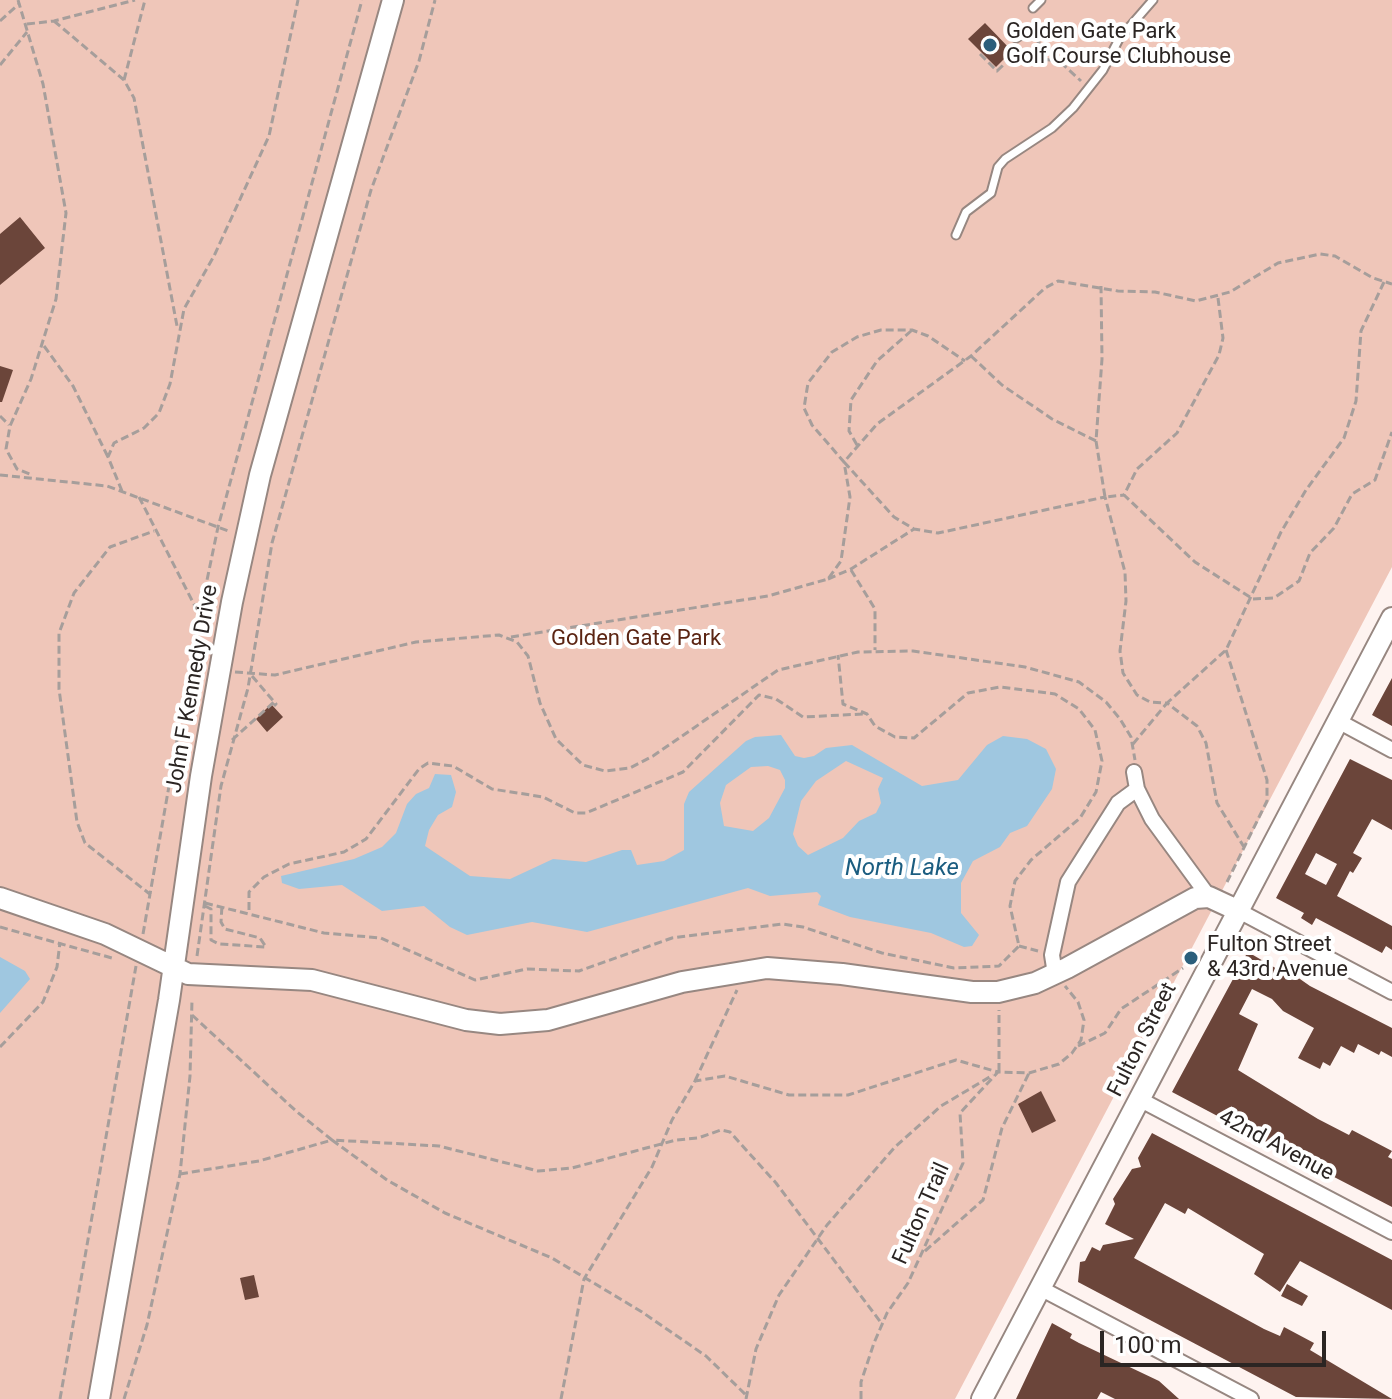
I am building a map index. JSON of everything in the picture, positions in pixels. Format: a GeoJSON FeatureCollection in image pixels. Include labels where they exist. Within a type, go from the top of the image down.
{"type":"FeatureCollection","features":[{"type":"Feature","properties":{"kind":"street","name":"John F Kennedy Drive"},"geometry":{"type":"LineString","coordinates":[[99,1399],[173,968],[220,670],[260,475],[393,0]]}},
{"type":"Feature","properties":{"kind":"street","name":"Fulton Street"},"geometry":{"type":"LineString","coordinates":[[982,1399],[1392,618]]}},
{"type":"Feature","properties":{"kind":"street"},"geometry":{"type":"LineString","coordinates":[[1338,721],[1392,750]]}},
{"type":"Feature","properties":{"kind":"street"},"geometry":{"type":"LineString","coordinates":[[1134,772],[1137,789],[1161,833],[1209,897],[1392,992]]}},
{"type":"Feature","properties":{"kind":"street"},"geometry":{"type":"LineString","coordinates":[[1053,965],[1061,904],[1073,871],[1118,803],[1137,789]]}},
{"type":"Feature","properties":{"kind":"street"},"geometry":{"type":"LineString","coordinates":[[0,898],[105,934],[173,968],[195,975],[265,976],[326,982],[466,1020],[500,1024],[563,1017],[682,982],[746,969],[787,968],[972,992],[998,992],[1191,900],[1209,897]]}},
{"type":"Feature","properties":{"kind":"street","name":"42nd Avenue"},"geometry":{"type":"LineString","coordinates":[[1139,1099],[1392,1232]]}},
{"type":"Feature","properties":{"kind":"street"},"geometry":{"type":"LineString","coordinates":[[1040,1288],[1251,1399]]}},
{"type":"Feature","properties":{"kind":"lane"},"geometry":{"type":"LineString","coordinates":[[1033,8],[1041,0]]}},
{"type":"Feature","properties":{"kind":"lane"},"geometry":{"type":"LineString","coordinates":[[956,235],[966,212],[991,193],[998,167],[1052,128],[1073,108],[1103,70],[1119,39],[1153,0]]}},
{"type":"Feature","properties":{"kind":"lane"},"geometry":{"type":"LineString","coordinates":[[1016,38],[1028,35]]}},
{"type":"Feature","properties":{"kind":"path"},"geometry":{"type":"LineString","coordinates":[[27,24],[54,21],[135,0]]}},
{"type":"Feature","properties":{"kind":"path"},"geometry":{"type":"LineString","coordinates":[[124,80],[145,0]]}},
{"type":"Feature","properties":{"kind":"path"},"geometry":{"type":"LineString","coordinates":[[108,457],[114,443],[144,428],[159,413],[170,384],[178,328],[269,136],[298,0]]}},
{"type":"Feature","properties":{"kind":"path"},"geometry":{"type":"LineString","coordinates":[[143,937],[199,615],[218,527],[362,0]]}},
{"type":"Feature","properties":{"kind":"path"},"geometry":{"type":"LineString","coordinates":[[197,958],[225,751],[250,675],[262,584],[371,190],[419,61],[435,0]]}},
{"type":"Feature","properties":{"kind":"path"},"geometry":{"type":"LineString","coordinates":[[0,21],[19,1],[43,84],[66,213],[56,299],[43,345],[10,426],[6,449],[17,469],[32,475]]}},
{"type":"Feature","properties":{"kind":"path"},"geometry":{"type":"LineString","coordinates":[[54,21],[124,80],[134,98],[178,328]]}},
{"type":"Feature","properties":{"kind":"path"},"geometry":{"type":"LineString","coordinates":[[0,65],[27,32]]}},
{"type":"Feature","properties":{"kind":"path"},"geometry":{"type":"LineString","coordinates":[[1028,35],[1084,84]]}},
{"type":"Feature","properties":{"kind":"path"},"geometry":{"type":"LineString","coordinates":[[980,54],[997,71],[1020,50]]}},
{"type":"Feature","properties":{"kind":"path"},"geometry":{"type":"LineString","coordinates":[[1013,57],[1019,63],[1033,57],[1061,62]]}},
{"type":"Feature","properties":{"kind":"path"},"geometry":{"type":"LineString","coordinates":[[828,579],[841,561],[850,497],[844,462],[857,445],[877,424],[965,361],[1045,288],[1058,281],[1155,292],[1186,301],[1217,297],[1278,263],[1320,254],[1335,256],[1392,284]]}},
{"type":"Feature","properties":{"kind":"path"},"geometry":{"type":"LineString","coordinates":[[1133,744],[1167,703],[1226,650],[1253,599],[1281,532],[1349,427],[1356,401],[1361,331],[1384,282]]}},
{"type":"Feature","properties":{"kind":"path"},"geometry":{"type":"LineString","coordinates":[[1101,286],[1102,359],[1096,441],[1105,497],[1125,572],[1123,673],[1137,695],[1150,702],[1167,703],[1197,726],[1217,803],[1244,847]]}},
{"type":"Feature","properties":{"kind":"path"},"geometry":{"type":"LineString","coordinates":[[1124,495],[1137,469],[1177,433],[1219,355],[1223,338],[1217,297]]}},
{"type":"Feature","properties":{"kind":"path"},"geometry":{"type":"LineString","coordinates":[[965,361],[928,336],[912,330],[881,330],[857,337],[832,352],[808,383],[804,408],[812,425],[894,517],[914,529],[958,531],[1124,495],[1195,562],[1253,599],[1274,598],[1299,581],[1310,553],[1334,528],[1352,494],[1375,480],[1392,432]]}},
{"type":"Feature","properties":{"kind":"path"},"geometry":{"type":"LineString","coordinates":[[857,445],[849,431],[851,400],[877,361],[912,330]]}},
{"type":"Feature","properties":{"kind":"path"},"geometry":{"type":"LineString","coordinates":[[43,345],[73,386],[122,491]]}},
{"type":"Feature","properties":{"kind":"path"},"geometry":{"type":"LineString","coordinates":[[971,356],[1027,402],[1096,441]]}},
{"type":"Feature","properties":{"kind":"path"},"geometry":{"type":"LineString","coordinates":[[0,416],[10,426]]}},
{"type":"Feature","properties":{"kind":"path"},"geometry":{"type":"LineString","coordinates":[[0,475],[32,475],[122,491],[218,527]]}},
{"type":"Feature","properties":{"kind":"path"},"geometry":{"type":"LineString","coordinates":[[139,497],[199,615]]}},
{"type":"Feature","properties":{"kind":"path"},"geometry":{"type":"LineString","coordinates":[[220,670],[250,675],[285,673],[428,640],[476,635],[509,637],[768,596],[851,569],[914,529]]}},
{"type":"Feature","properties":{"kind":"path"},"geometry":{"type":"LineString","coordinates":[[151,895],[85,843],[77,822],[59,689],[59,633],[74,593],[110,547],[154,531]]}},
{"type":"Feature","properties":{"kind":"path"},"geometry":{"type":"LineString","coordinates":[[851,569],[875,609],[875,650]]}},
{"type":"Feature","properties":{"kind":"path"},"geometry":{"type":"LineString","coordinates":[[509,637],[528,656],[540,703],[556,739],[583,765],[605,771],[642,763],[778,670],[838,655],[875,650],[913,651],[1002,663],[1068,678],[1106,702],[1133,744],[1134,772]]}},
{"type":"Feature","properties":{"kind":"path"},"geometry":{"type":"LineString","coordinates":[[1226,650],[1267,780],[1267,801],[1227,882]]}},
{"type":"Feature","properties":{"kind":"path"},"geometry":{"type":"LineString","coordinates":[[838,655],[843,704],[867,714],[875,726],[888,735],[914,738],[968,693],[979,688],[1010,687],[1055,694],[1079,709],[1091,723],[1101,750],[1100,781],[1080,818],[1031,860],[1015,881],[1010,906],[1019,946],[1053,965],[1081,1008],[1084,1027],[1078,1046]]}},
{"type":"Feature","properties":{"kind":"path"},"geometry":{"type":"LineString","coordinates":[[230,741],[274,704],[250,675]]}},
{"type":"Feature","properties":{"kind":"path"},"geometry":{"type":"LineString","coordinates":[[249,912],[249,892],[264,877],[289,864],[351,850],[381,822],[419,769],[428,763],[453,766],[492,789],[536,796],[575,813],[586,813],[683,772],[759,695],[776,699],[803,717],[867,714]]}},
{"type":"Feature","properties":{"kind":"path"},"geometry":{"type":"LineString","coordinates":[[205,904],[222,905],[324,933],[381,938],[475,980],[527,969],[579,971],[672,938],[782,924],[803,927],[882,953],[966,969],[999,966],[1019,946]]}},
{"type":"Feature","properties":{"kind":"path"},"geometry":{"type":"LineString","coordinates":[[205,904],[211,909],[211,940],[219,944],[266,947],[260,938],[225,929],[221,922],[222,905]]}},
{"type":"Feature","properties":{"kind":"path"},"geometry":{"type":"LineString","coordinates":[[0,927],[121,961]]}},
{"type":"Feature","properties":{"kind":"path"},"geometry":{"type":"LineString","coordinates":[[0,1047],[43,1002],[57,967],[60,942]]}},
{"type":"Feature","properties":{"kind":"path"},"geometry":{"type":"LineString","coordinates":[[60,1399],[137,965]]}},
{"type":"Feature","properties":{"kind":"path"},"geometry":{"type":"LineString","coordinates":[[695,1081],[725,1076],[789,1095],[848,1095],[956,1060],[998,1072],[1029,1073],[1059,1064],[1078,1046],[1105,1033],[1121,1009],[1183,968]]}},
{"type":"Feature","properties":{"kind":"path"},"geometry":{"type":"LineString","coordinates":[[561,1399],[584,1279],[663,1143],[746,969]]}},
{"type":"Feature","properties":{"kind":"path"},"geometry":{"type":"LineString","coordinates":[[998,992],[998,1072]]}},
{"type":"Feature","properties":{"kind":"path"},"geometry":{"type":"LineString","coordinates":[[124,1399],[147,1325],[180,1174],[190,1076],[192,1000]]}},
{"type":"Feature","properties":{"kind":"path"},"geometry":{"type":"LineString","coordinates":[[192,1015],[296,1111],[387,1180],[434,1207],[539,1251],[706,1356],[746,1397]]}},
{"type":"Feature","properties":{"kind":"path"},"geometry":{"type":"LineString","coordinates":[[746,1397],[756,1349],[779,1295],[819,1237],[895,1147],[941,1106],[998,1072]]}},
{"type":"Feature","properties":{"kind":"path","name":"Fulton Trail"},"geometry":{"type":"LineString","coordinates":[[861,1399],[861,1382],[882,1324],[923,1252],[963,1163],[960,1113],[998,1072]]}},
{"type":"Feature","properties":{"kind":"path"},"geometry":{"type":"LineString","coordinates":[[923,1252],[983,1200],[1002,1128],[1029,1073]]}},
{"type":"Feature","properties":{"kind":"path"},"geometry":{"type":"LineString","coordinates":[[180,1174],[259,1161],[332,1140],[439,1146],[538,1171],[572,1168],[721,1130],[730,1132],[770,1175],[882,1324]]}},
{"type":"Feature","properties":{"kind":"green space","name":"Golden Gate Park"},"geometry":{"type":"Polygon","coordinates":[[[0,0],[1392,0],[1392,567],[955,1399],[0,1399],[0,0]]]}},
{"type":"Feature","properties":{"kind":"water","name":"North Lake"},"geometry":{"type":"Polygon","coordinates":[[[781,735],[795,756],[804,758],[826,748],[852,745],[922,786],[958,780],[987,745],[1003,736],[1027,739],[1046,749],[1056,769],[1052,789],[1027,826],[1010,833],[1000,847],[973,861],[961,883],[961,913],[979,935],[972,946],[964,947],[931,933],[850,917],[818,905],[821,896],[817,892],[770,896],[748,888],[587,932],[532,922],[467,935],[450,927],[424,906],[382,911],[342,885],[299,889],[282,883],[281,876],[354,859],[382,847],[396,833],[407,804],[416,794],[429,788],[435,774],[451,775],[456,792],[452,807],[438,815],[429,830],[425,846],[470,876],[510,879],[553,859],[586,862],[622,850],[631,850],[637,865],[664,861],[684,850],[684,804],[689,792],[746,741],[755,737],[781,735]],[[846,761],[816,781],[801,801],[793,834],[798,846],[808,855],[843,838],[859,821],[876,813],[881,803],[878,789],[883,778],[846,761]],[[768,766],[751,767],[726,785],[720,803],[724,826],[753,831],[769,818],[785,788],[785,780],[780,770],[768,766]]]}},
{"type":"Feature","properties":{"kind":"water"},"geometry":{"type":"Polygon","coordinates":[[[0,957],[25,971],[30,979],[0,1013],[0,957]]]}},
{"type":"Feature","properties":{"kind":"building","name":"Golden Gate Park Golf Course Clubhouse"},"geometry":{"type":"Polygon","coordinates":[[[985,23],[1012,51],[996,67],[968,39],[985,23]]]}},
{"type":"Feature","properties":{"kind":"building"},"geometry":{"type":"Polygon","coordinates":[[[20,217],[45,248],[0,285],[0,234],[20,217]]]}},
{"type":"Feature","properties":{"kind":"building"},"geometry":{"type":"Polygon","coordinates":[[[0,366],[13,370],[2,402],[0,402],[0,366]]]}},
{"type":"Feature","properties":{"kind":"building"},"geometry":{"type":"Polygon","coordinates":[[[1392,678],[1392,726],[1372,715],[1392,678]]]}},
{"type":"Feature","properties":{"kind":"building"},"geometry":{"type":"Polygon","coordinates":[[[271,704],[283,717],[267,732],[256,719],[271,704]]]}},
{"type":"Feature","properties":{"kind":"building"},"geometry":{"type":"Polygon","coordinates":[[[1350,759],[1392,780],[1392,830],[1372,819],[1353,853],[1362,858],[1353,873],[1350,871],[1337,896],[1392,926],[1392,950],[1386,946],[1382,953],[1316,918],[1312,925],[1301,918],[1304,913],[1276,898],[1350,759]],[[1316,853],[1305,874],[1326,885],[1337,864],[1316,853]]]}},
{"type":"Feature","properties":{"kind":"building"},"geometry":{"type":"Polygon","coordinates":[[[1246,955],[1253,955],[1284,973],[1290,972],[1310,986],[1392,1028],[1392,1057],[1381,1051],[1379,1055],[1358,1044],[1354,1053],[1341,1046],[1330,1066],[1323,1062],[1320,1069],[1298,1058],[1314,1028],[1252,989],[1239,1014],[1258,1024],[1238,1070],[1318,1119],[1349,1135],[1352,1130],[1392,1151],[1388,1157],[1392,1159],[1392,1207],[1253,1135],[1251,1130],[1244,1130],[1172,1092],[1246,955]]]}},
{"type":"Feature","properties":{"kind":"building"},"geometry":{"type":"Polygon","coordinates":[[[1041,1091],[1056,1121],[1032,1133],[1018,1104],[1041,1091]]]}},
{"type":"Feature","properties":{"kind":"building"},"geometry":{"type":"Polygon","coordinates":[[[1152,1133],[1392,1260],[1392,1310],[1300,1261],[1280,1292],[1254,1274],[1264,1254],[1188,1208],[1185,1214],[1165,1203],[1134,1258],[1264,1329],[1280,1336],[1284,1327],[1314,1343],[1310,1350],[1392,1399],[1296,1397],[1078,1282],[1080,1262],[1085,1261],[1092,1247],[1100,1251],[1103,1245],[1134,1239],[1105,1224],[1115,1204],[1113,1199],[1132,1169],[1141,1167],[1138,1158],[1152,1133]]]}},
{"type":"Feature","properties":{"kind":"building"},"geometry":{"type":"Polygon","coordinates":[[[254,1275],[259,1297],[245,1300],[240,1278],[254,1275]]]}},
{"type":"Feature","properties":{"kind":"building"},"geometry":{"type":"Polygon","coordinates":[[[1287,1284],[1308,1296],[1302,1306],[1281,1296],[1287,1284]]]}},
{"type":"Feature","properties":{"kind":"building"},"geometry":{"type":"Polygon","coordinates":[[[1052,1323],[1072,1334],[1070,1338],[1079,1343],[1159,1381],[1179,1399],[1115,1399],[1101,1392],[1097,1399],[1016,1399],[1052,1323]]]}},
{"type":"Feature","properties":{"kind":"place","name":"Golden Gate Park Golf Course Clubhouse"},"geometry":{"type":"Point","coordinates":[990,45]}},
{"type":"Feature","properties":{"kind":"place","name":"Fulton Street & 43rd Avenue"},"geometry":{"type":"Point","coordinates":[1191,958]}}]}
